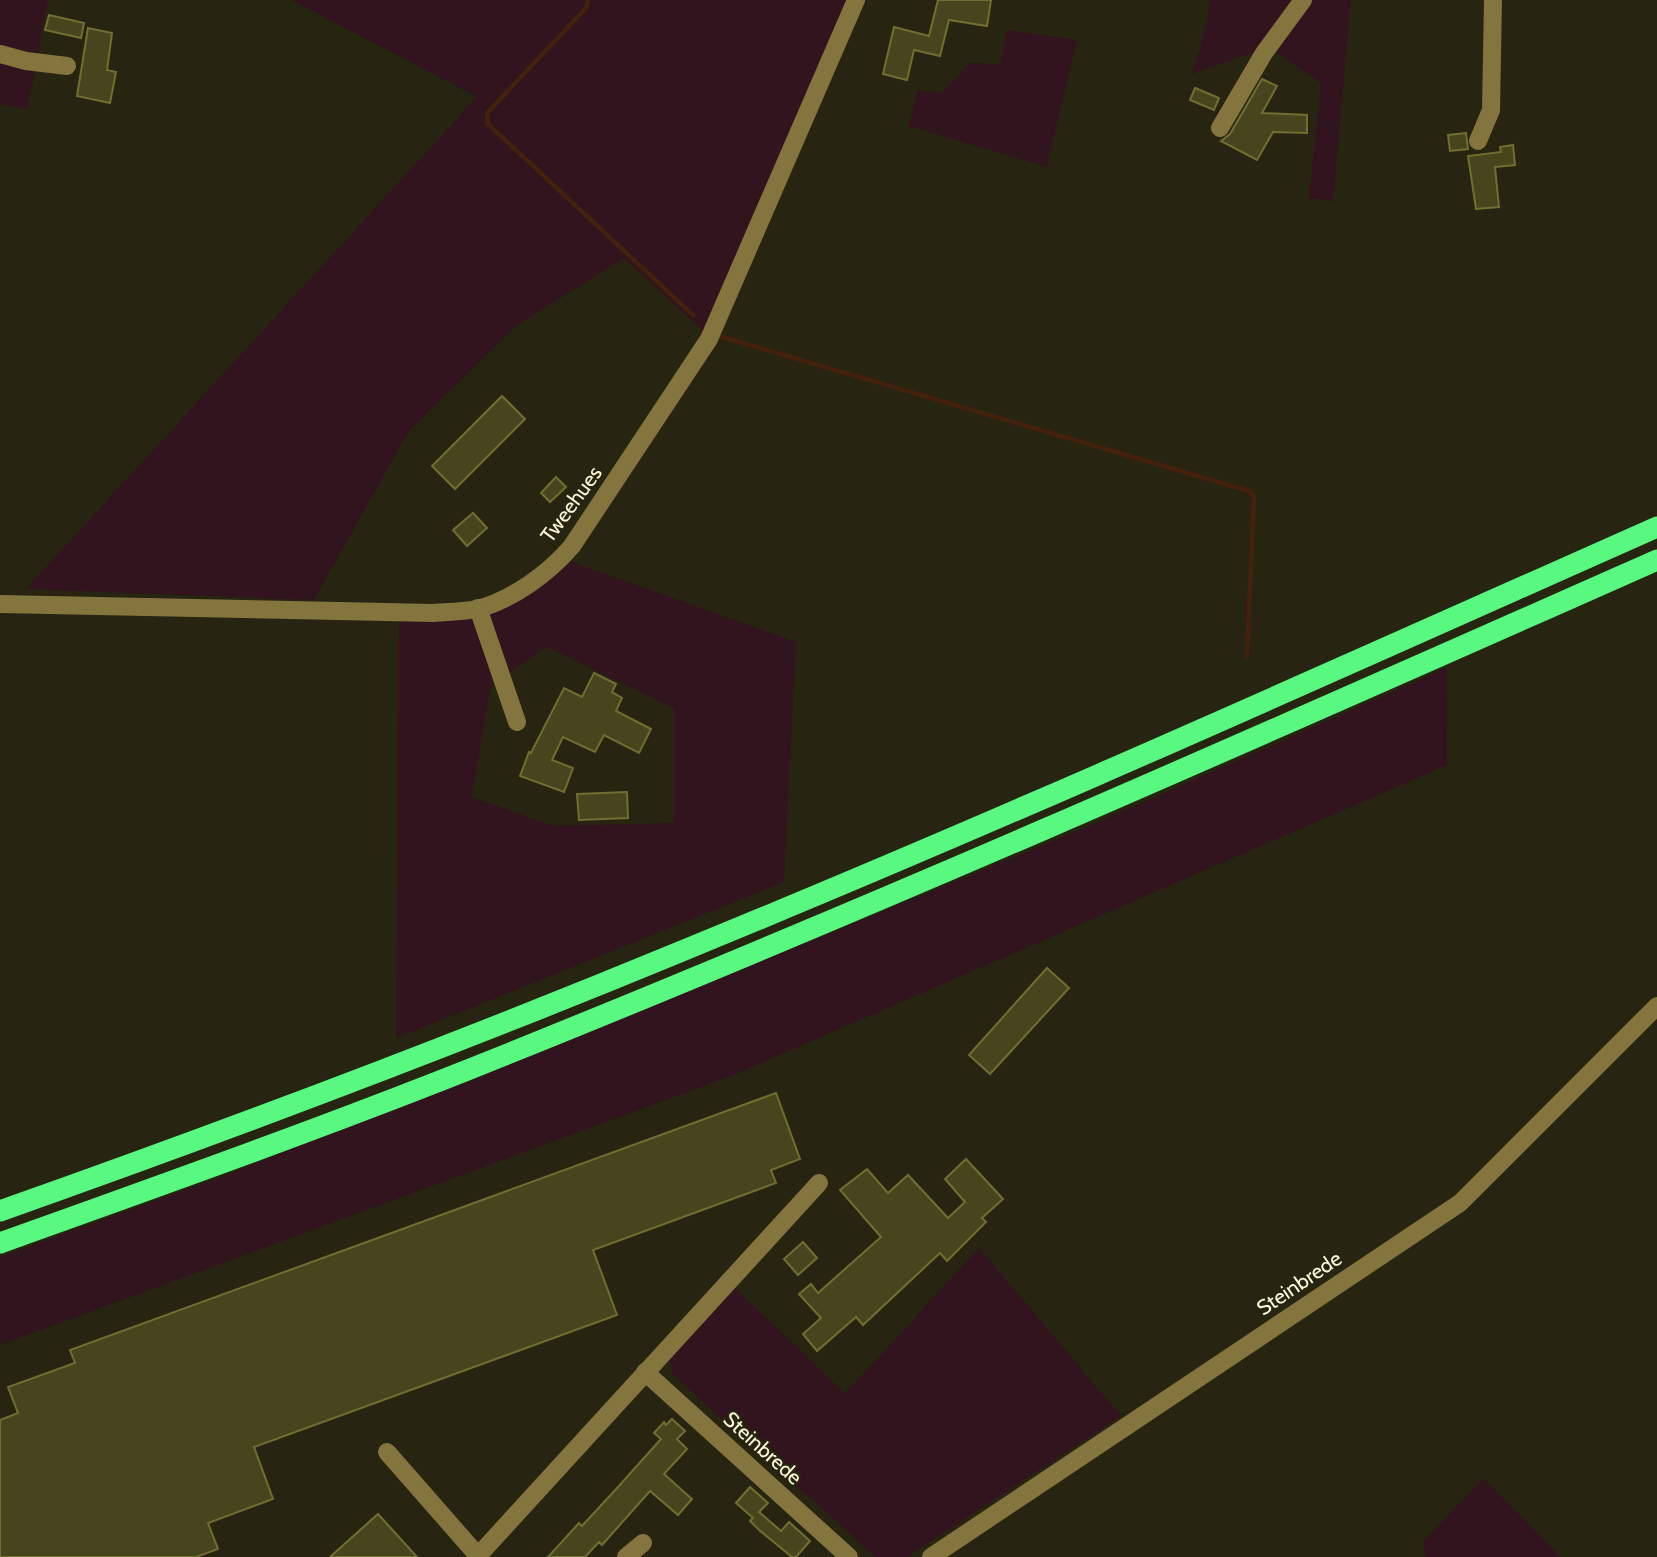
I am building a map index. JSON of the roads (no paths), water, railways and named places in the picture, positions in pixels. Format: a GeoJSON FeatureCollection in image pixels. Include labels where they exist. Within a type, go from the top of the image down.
{"type":"FeatureCollection","features":[{"type":"Feature","properties":{"kind":"highway"},"geometry":{"type":"LineString","coordinates":[[0,1211],[212,1136],[684,951],[1085,780],[1657,527]]}},
{"type":"Feature","properties":{"kind":"highway"},"geometry":{"type":"LineString","coordinates":[[0,1243],[223,1163],[450,1077],[696,976],[1098,806],[1657,560]]}},
{"type":"Feature","properties":{"kind":"street","name":"Tweehues"},"geometry":{"type":"LineString","coordinates":[[0,604],[433,613],[478,608],[524,587],[546,572],[572,547],[709,340],[856,0]]}},
{"type":"Feature","properties":{"kind":"street"},"geometry":{"type":"LineString","coordinates":[[1220,128],[1264,53],[1303,0]]}},
{"type":"Feature","properties":{"kind":"street"},"geometry":{"type":"LineString","coordinates":[[1478,141],[1491,110],[1493,0]]}},
{"type":"Feature","properties":{"kind":"street"},"geometry":{"type":"LineString","coordinates":[[0,54],[26,61],[67,66]]}},
{"type":"Feature","properties":{"kind":"street"},"geometry":{"type":"LineString","coordinates":[[478,608],[517,722]]}},
{"type":"Feature","properties":{"kind":"street","name":"Steinbrede"},"geometry":{"type":"LineString","coordinates":[[931,1557],[1460,1203],[1657,1006]]}},
{"type":"Feature","properties":{"kind":"street"},"geometry":{"type":"LineString","coordinates":[[387,1452],[478,1557],[819,1183]]}},
{"type":"Feature","properties":{"kind":"street","name":"Steinbrede"},"geometry":{"type":"LineString","coordinates":[[645,1373],[849,1557]]}},
{"type":"Feature","properties":{"kind":"street"},"geometry":{"type":"LineString","coordinates":[[626,1557],[643,1543]]}},
{"type":"Feature","properties":{"kind":"waterway"},"geometry":{"type":"LineString","coordinates":[[588,0],[586,8],[487,113],[488,124],[693,315]]}},
{"type":"Feature","properties":{"kind":"waterway"},"geometry":{"type":"LineString","coordinates":[[722,337],[1249,491],[1254,497],[1247,656]]}}]}
